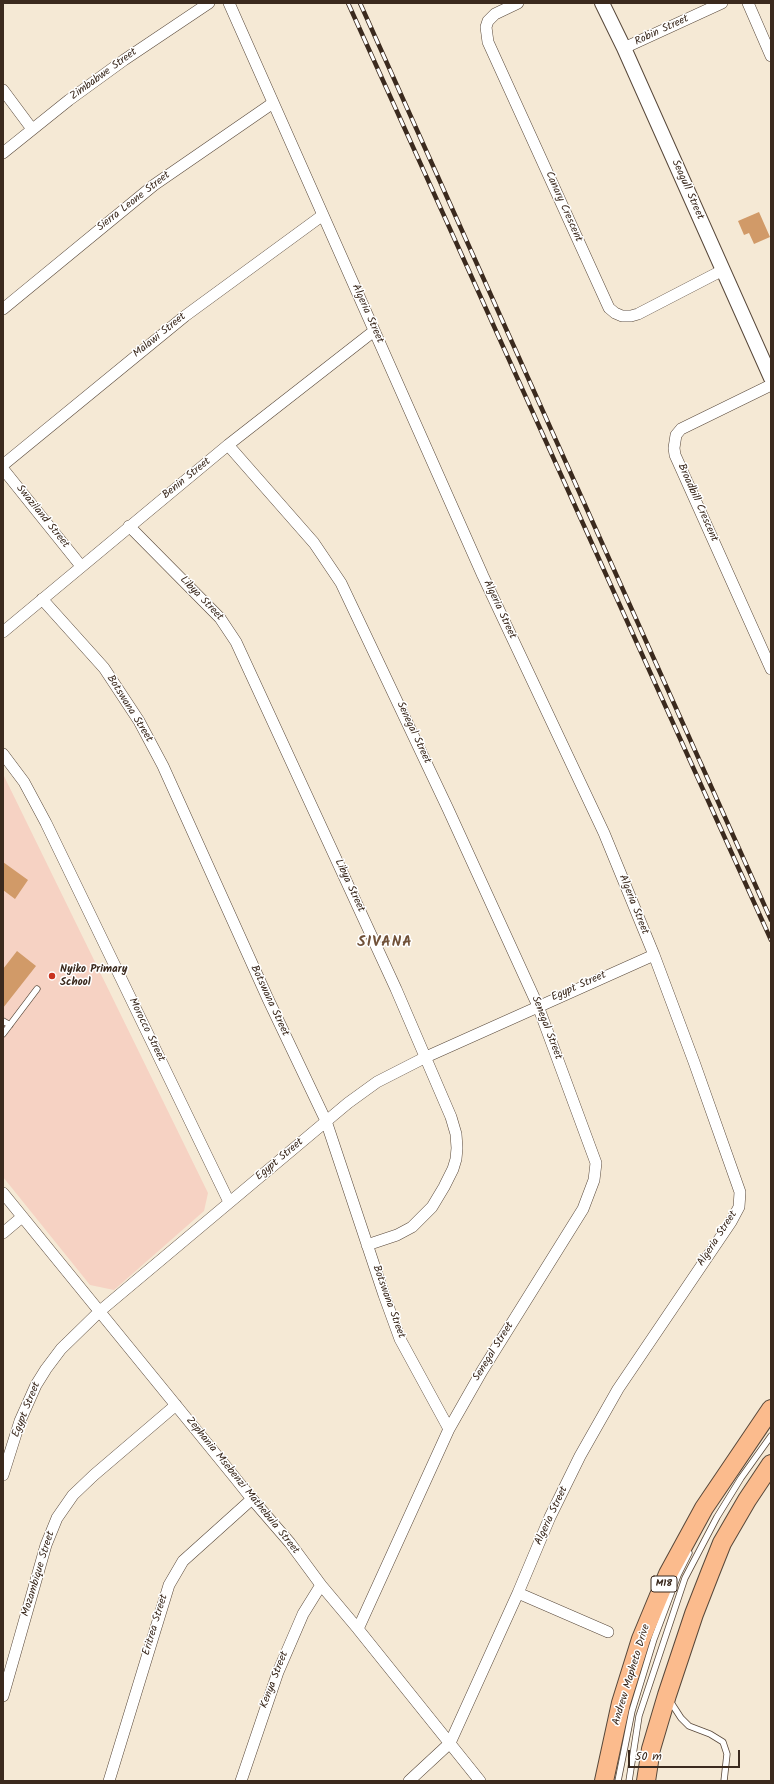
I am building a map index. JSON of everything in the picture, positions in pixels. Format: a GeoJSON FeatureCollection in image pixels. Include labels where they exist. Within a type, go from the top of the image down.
{"type":"FeatureCollection","features":[{"type":"Feature","properties":{"kind":"main road","name":"Andrew Mapheto Drive"},"geometry":{"type":"LineString","coordinates":[[604,1781],[621,1703],[641,1639],[668,1574],[704,1508],[771,1409]]}},
{"type":"Feature","properties":{"kind":"main road"},"geometry":{"type":"LineString","coordinates":[[646,1781],[651,1749],[694,1614],[722,1543],[747,1500],[771,1464]]}},
{"type":"Feature","properties":{"kind":"street","name":"Zimbabwe Street"},"geometry":{"type":"LineString","coordinates":[[3,153],[124,60],[210,3]]}},
{"type":"Feature","properties":{"kind":"street","name":"Algeria Street"},"geometry":{"type":"LineString","coordinates":[[229,3],[483,576],[604,834],[654,954],[740,1192],[739,1207],[731,1222],[618,1389],[599,1420],[550,1516],[518,1593],[450,1742],[409,1781]]}},
{"type":"Feature","properties":{"kind":"street","name":"Canary Crescent"},"geometry":{"type":"LineString","coordinates":[[518,3],[495,14],[488,21],[486,27],[488,42],[609,308],[622,316],[638,314],[723,270]]}},
{"type":"Feature","properties":{"kind":"street","name":"Seagull Street"},"geometry":{"type":"LineString","coordinates":[[602,3],[624,48],[771,378]]}},
{"type":"Feature","properties":{"kind":"street","name":"Robin Street"},"geometry":{"type":"LineString","coordinates":[[624,48],[722,3]]}},
{"type":"Feature","properties":{"kind":"street"},"geometry":{"type":"LineString","coordinates":[[748,3],[771,56]]}},
{"type":"Feature","properties":{"kind":"street"},"geometry":{"type":"LineString","coordinates":[[3,90],[32,130]]}},
{"type":"Feature","properties":{"kind":"street","name":"Sierra Leone Street"},"geometry":{"type":"LineString","coordinates":[[3,309],[154,185],[273,104]]}},
{"type":"Feature","properties":{"kind":"street","name":"Malawi Street"},"geometry":{"type":"LineString","coordinates":[[3,465],[196,307],[323,215]]}},
{"type":"Feature","properties":{"kind":"street","name":"Benin Street"},"geometry":{"type":"LineString","coordinates":[[3,632],[228,444],[374,331]]}},
{"type":"Feature","properties":{"kind":"street","name":"Broadbill Crescent"},"geometry":{"type":"LineString","coordinates":[[771,385],[681,429],[676,435],[674,448],[675,455],[771,669]]}},
{"type":"Feature","properties":{"kind":"street","name":"Senegal Street"},"geometry":{"type":"LineString","coordinates":[[228,444],[314,543],[341,583],[448,809],[538,1006],[596,1163],[594,1180],[583,1209],[482,1371],[449,1429],[358,1629]]}},
{"type":"Feature","properties":{"kind":"street","name":"Swaziland Street"},"geometry":{"type":"LineString","coordinates":[[3,469],[81,566]]}},
{"type":"Feature","properties":{"kind":"street","name":"Libya Street"},"geometry":{"type":"LineString","coordinates":[[129,526],[230,630],[426,1057],[448,1110],[456,1134],[457,1148],[453,1170],[432,1207],[412,1227],[397,1235],[367,1245]]}},
{"type":"Feature","properties":{"kind":"street","name":"Botswana Street"},"geometry":{"type":"LineString","coordinates":[[42,599],[104,668],[139,721],[163,766],[268,999],[326,1121],[400,1339],[449,1429]]}},
{"type":"Feature","properties":{"kind":"street","name":"Morocco Street"},"geometry":{"type":"LineString","coordinates":[[3,754],[24,782],[46,823],[229,1202]]}},
{"type":"Feature","properties":{"kind":"street","name":"Egypt Street"},"geometry":{"type":"LineString","coordinates":[[3,1475],[20,1421],[36,1385],[46,1368],[61,1350],[100,1311],[362,1092],[426,1057],[654,954]]}},
{"type":"Feature","properties":{"kind":"street","name":"Zephania Msebenzi Mathebula Street"},"geometry":{"type":"LineString","coordinates":[[3,1193],[252,1499],[290,1543],[321,1585],[450,1742],[480,1781]]}},
{"type":"Feature","properties":{"kind":"street"},"geometry":{"type":"LineString","coordinates":[[3,1233],[22,1218]]}},
{"type":"Feature","properties":{"kind":"street","name":"Mozambique Street"},"geometry":{"type":"LineString","coordinates":[[3,1696],[46,1545],[57,1518],[73,1495],[94,1475],[176,1405]]}},
{"type":"Feature","properties":{"kind":"street","name":"Eritrea Street"},"geometry":{"type":"LineString","coordinates":[[109,1781],[169,1585],[183,1561],[252,1499]]}},
{"type":"Feature","properties":{"kind":"street","name":"Kenya Street"},"geometry":{"type":"LineString","coordinates":[[241,1781],[278,1672],[302,1614],[321,1585]]}},
{"type":"Feature","properties":{"kind":"street"},"geometry":{"type":"LineString","coordinates":[[518,1593],[608,1632]]}},
{"type":"Feature","properties":{"kind":"lane"},"geometry":{"type":"LineString","coordinates":[[3,1034],[37,989]]}},
{"type":"Feature","properties":{"kind":"lane"},"geometry":{"type":"LineString","coordinates":[[3,1021],[10,1025]]}},
{"type":"Feature","properties":{"kind":"lane"},"geometry":{"type":"LineString","coordinates":[[629,1781],[639,1716],[686,1578],[717,1517],[741,1478],[771,1436]]}},
{"type":"Feature","properties":{"kind":"lane"},"geometry":{"type":"LineString","coordinates":[[732,1481],[744,1463]]}},
{"type":"Feature","properties":{"kind":"lane"},"geometry":{"type":"LineString","coordinates":[[618,1781],[632,1711],[654,1639],[678,1575],[692,1549]]}},
{"type":"Feature","properties":{"kind":"lane"},"geometry":{"type":"LineString","coordinates":[[667,1695],[681,1718],[689,1726],[710,1734],[723,1742],[727,1754],[724,1781]]}},
{"type":"Feature","properties":{"kind":"shaded area","name":"Nyiko Primary School"},"geometry":{"type":"Polygon","coordinates":[[[3,774],[208,1193],[204,1211],[114,1290],[90,1285],[3,1177],[3,774]]]}},
{"type":"Feature","properties":{"kind":"building"},"geometry":{"type":"Polygon","coordinates":[[[759,212],[770,237],[754,244],[749,233],[744,235],[738,221],[759,212]]]}},
{"type":"Feature","properties":{"kind":"building"},"geometry":{"type":"Polygon","coordinates":[[[3,862],[28,880],[15,899],[3,890],[3,862]]]}},
{"type":"Feature","properties":{"kind":"building"},"geometry":{"type":"Polygon","coordinates":[[[17,951],[36,966],[3,1008],[3,969],[17,951]]]}},
{"type":"Feature","properties":{"kind":"railway"},"geometry":{"type":"LineString","coordinates":[[348,3],[771,940]]}},
{"type":"Feature","properties":{"kind":"railway"},"geometry":{"type":"LineString","coordinates":[[360,3],[771,920]]}},
{"type":"Feature","properties":{"kind":"place","name":"Nyiko Primary School"},"geometry":{"type":"Point","coordinates":[52,976]}},
{"type":"Feature","properties":{"kind":"district","name":"SIVANA"},"geometry":{"type":"Point","coordinates":[385,943]}}]}
